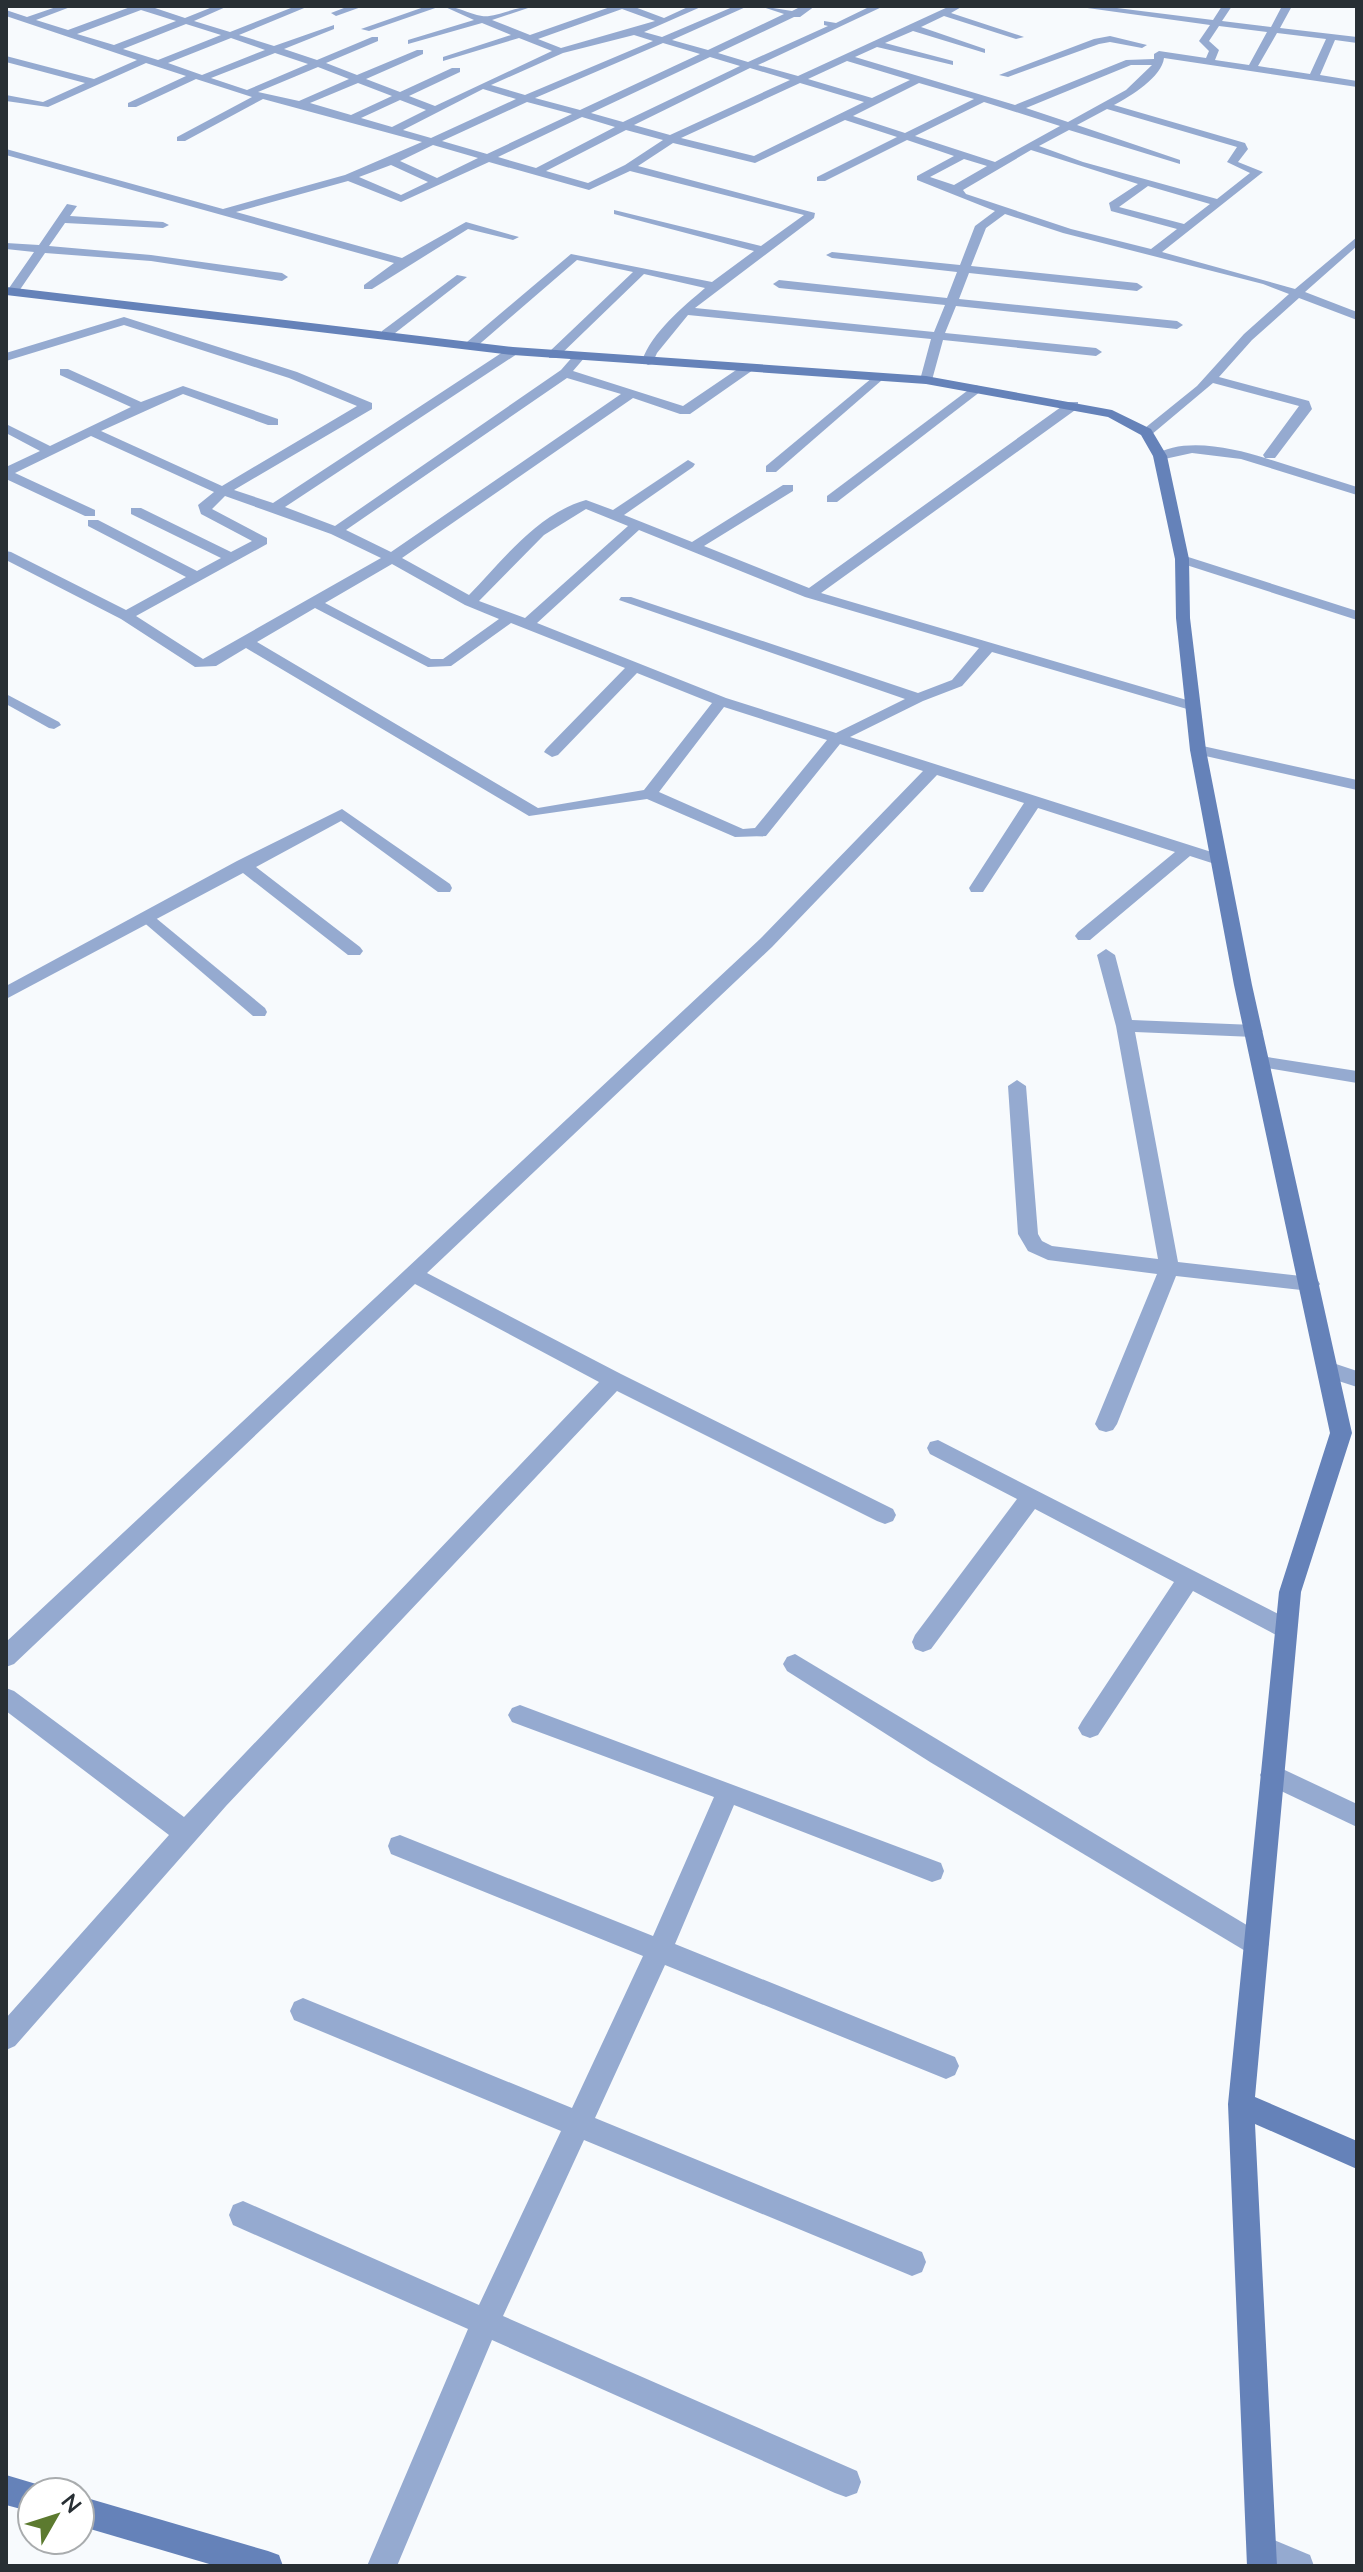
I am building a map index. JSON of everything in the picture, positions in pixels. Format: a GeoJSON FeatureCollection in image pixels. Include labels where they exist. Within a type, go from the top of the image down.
{"type":"FeatureCollection","features":[{"type":"Feature","properties":{"kind":"street"},"geometry":{"type":"LineString","coordinates":[[27,20],[68,6]]}},
{"type":"Feature","properties":{"kind":"street"},"geometry":{"type":"LineString","coordinates":[[70,33],[140,6],[235,34],[435,110]]}},
{"type":"Feature","properties":{"kind":"street"},"geometry":{"type":"LineString","coordinates":[[116,48],[223,6]]}},
{"type":"Feature","properties":{"kind":"street"},"geometry":{"type":"LineString","coordinates":[[160,63],[304,6]]}},
{"type":"Feature","properties":{"kind":"street"},"geometry":{"type":"LineString","coordinates":[[336,13],[359,6]]}},
{"type":"Feature","properties":{"kind":"street"},"geometry":{"type":"LineString","coordinates":[[366,29],[436,6]]}},
{"type":"Feature","properties":{"kind":"street"},"geometry":{"type":"LineString","coordinates":[[448,6],[560,51]]}},
{"type":"Feature","properties":{"kind":"street"},"geometry":{"type":"LineString","coordinates":[[411,42],[529,6]]}},
{"type":"Feature","properties":{"kind":"street"},"geometry":{"type":"LineString","coordinates":[[446,59],[622,6],[664,21]]}},
{"type":"Feature","properties":{"kind":"street"},"geometry":{"type":"LineString","coordinates":[[391,132],[560,51],[634,32],[698,6]]}},
{"type":"Feature","properties":{"kind":"street"},"geometry":{"type":"LineString","coordinates":[[224,212],[349,177],[391,161],[524,99],[743,6]]}},
{"type":"Feature","properties":{"kind":"street"},"geometry":{"type":"LineString","coordinates":[[765,6],[792,13],[808,12]]}},
{"type":"Feature","properties":{"kind":"street"},"geometry":{"type":"LineString","coordinates":[[539,171],[747,65],[879,6]]}},
{"type":"Feature","properties":{"kind":"street"},"geometry":{"type":"LineString","coordinates":[[6,13],[247,93],[300,104],[391,132],[494,157],[591,187],[629,167],[671,139],[958,6]]}},
{"type":"Feature","properties":{"kind":"street"},"geometry":{"type":"LineString","coordinates":[[1078,6],[1166,10],[1217,21],[1357,40]]}},
{"type":"Feature","properties":{"kind":"street"},"geometry":{"type":"LineString","coordinates":[[1209,62],[1214,50],[1204,41],[1227,6]]}},
{"type":"Feature","properties":{"kind":"street"},"geometry":{"type":"LineString","coordinates":[[1252,68],[1287,6]]}},
{"type":"Feature","properties":{"kind":"street"},"geometry":{"type":"LineString","coordinates":[[1156,25],[1166,10]]}},
{"type":"Feature","properties":{"kind":"street"},"geometry":{"type":"LineString","coordinates":[[349,177],[401,199],[792,13]]}},
{"type":"Feature","properties":{"kind":"street"},"geometry":{"type":"LineString","coordinates":[[943,13],[1019,37]]}},
{"type":"Feature","properties":{"kind":"street"},"geometry":{"type":"LineString","coordinates":[[822,22],[837,26]]}},
{"type":"Feature","properties":{"kind":"street"},"geometry":{"type":"LineString","coordinates":[[132,105],[331,27]]}},
{"type":"Feature","properties":{"kind":"street"},"geometry":{"type":"LineString","coordinates":[[912,27],[982,51]]}},
{"type":"Feature","properties":{"kind":"street"},"geometry":{"type":"LineString","coordinates":[[634,32],[873,101]]}},
{"type":"Feature","properties":{"kind":"street"},"geometry":{"type":"LineString","coordinates":[[1142,45],[1149,35]]}},
{"type":"Feature","properties":{"kind":"street"},"geometry":{"type":"LineString","coordinates":[[1314,77],[1332,37]]}},
{"type":"Feature","properties":{"kind":"street"},"geometry":{"type":"LineString","coordinates":[[247,93],[375,39]]}},
{"type":"Feature","properties":{"kind":"street"},"geometry":{"type":"LineString","coordinates":[[1004,75],[1110,39],[1142,45],[1159,58]]}},
{"type":"Feature","properties":{"kind":"street"},"geometry":{"type":"LineString","coordinates":[[877,44],[949,63]]}},
{"type":"Feature","properties":{"kind":"street"},"geometry":{"type":"LineString","coordinates":[[300,104],[420,52]]}},
{"type":"Feature","properties":{"kind":"street"},"geometry":{"type":"LineString","coordinates":[[847,58],[1016,108],[1176,162]]}},
{"type":"Feature","properties":{"kind":"street"},"geometry":{"type":"LineString","coordinates":[[958,190],[1029,146],[1072,126],[1130,92],[1159,58]]}},
{"type":"Feature","properties":{"kind":"street"},"geometry":{"type":"LineString","coordinates":[[1016,108],[1130,62],[1159,58],[1209,62],[1357,84]]}},
{"type":"Feature","properties":{"kind":"street"},"geometry":{"type":"LineString","coordinates":[[6,59],[95,82]]}},
{"type":"Feature","properties":{"kind":"street"},"geometry":{"type":"LineString","coordinates":[[6,98],[44,105],[146,59]]}},
{"type":"Feature","properties":{"kind":"street"},"geometry":{"type":"LineString","coordinates":[[351,119],[456,70]]}},
{"type":"Feature","properties":{"kind":"street"},"geometry":{"type":"LineString","coordinates":[[482,86],[755,160],[919,79]]}},
{"type":"Feature","properties":{"kind":"street"},"geometry":{"type":"LineString","coordinates":[[181,139],[261,96]]}},
{"type":"Feature","properties":{"kind":"street"},"geometry":{"type":"LineString","coordinates":[[821,179],[983,98]]}},
{"type":"Feature","properties":{"kind":"street"},"geometry":{"type":"LineString","coordinates":[[1104,105],[1244,147],[1232,162],[1258,172],[1152,254]]}},
{"type":"Feature","properties":{"kind":"street"},"geometry":{"type":"LineString","coordinates":[[844,116],[996,166]]}},
{"type":"Feature","properties":{"kind":"street"},"geometry":{"type":"LineString","coordinates":[[1029,146],[1217,202]]}},
{"type":"Feature","properties":{"kind":"street"},"geometry":{"type":"LineString","coordinates":[[6,152],[403,262]]}},
{"type":"Feature","properties":{"kind":"street"},"geometry":{"type":"LineString","coordinates":[[963,155],[921,178],[1003,210],[1152,254],[1267,282],[1357,316]]}},
{"type":"Feature","properties":{"kind":"street"},"geometry":{"type":"LineString","coordinates":[[6,166],[23,157]]}},
{"type":"Feature","properties":{"kind":"street"},"geometry":{"type":"LineString","coordinates":[[391,161],[437,182]]}},
{"type":"Feature","properties":{"kind":"street"},"geometry":{"type":"LineString","coordinates":[[629,167],[809,213],[810,216],[685,311],[651,352],[648,361]]}},
{"type":"Feature","properties":{"kind":"street"},"geometry":{"type":"LineString","coordinates":[[1146,183],[1113,205],[1115,209],[1186,228]]}},
{"type":"Feature","properties":{"kind":"street"},"geometry":{"type":"LineString","coordinates":[[10,291],[44,249],[71,206]]}},
{"type":"Feature","properties":{"kind":"street"},"geometry":{"type":"LineString","coordinates":[[926,380],[938,337],[981,226],[1003,210]]}},
{"type":"Feature","properties":{"kind":"street"},"geometry":{"type":"LineString","coordinates":[[618,212],[762,250]]}},
{"type":"Feature","properties":{"kind":"street"},"geometry":{"type":"LineString","coordinates":[[62,219],[163,225]]}},
{"type":"Feature","properties":{"kind":"street"},"geometry":{"type":"LineString","coordinates":[[368,287],[403,262],[466,225],[513,237]]}},
{"type":"Feature","properties":{"kind":"street"},"geometry":{"type":"LineString","coordinates":[[1146,432],[1177,411],[1248,337],[1357,240]]}},
{"type":"Feature","properties":{"kind":"street"},"geometry":{"type":"LineString","coordinates":[[6,246],[151,258],[282,277]]}},
{"type":"Feature","properties":{"kind":"street"},"geometry":{"type":"LineString","coordinates":[[832,255],[1137,287]]}},
{"type":"Feature","properties":{"kind":"street"},"geometry":{"type":"LineString","coordinates":[[471,345],[575,256],[714,286]]}},
{"type":"Feature","properties":{"kind":"street"},"geometry":{"type":"LineString","coordinates":[[553,355],[642,270]]}},
{"type":"Feature","properties":{"kind":"street"},"geometry":{"type":"LineString","coordinates":[[386,334],[461,277]]}},
{"type":"Feature","properties":{"kind":"street"},"geometry":{"type":"LineString","coordinates":[[779,284],[1177,325]]}},
{"type":"Feature","properties":{"kind":"street"},"geometry":{"type":"LineString","coordinates":[[10,291],[553,355],[926,380],[1112,414],[1146,432],[1160,456],[1182,559],[1183,618],[1192,706],[1218,860],[1341,1433],[1290,1592],[1241,2104],[1262,2558],[1299,2566]]}},
{"type":"Feature","properties":{"kind":"street"},"geometry":{"type":"LineString","coordinates":[[6,357],[124,321],[138,305]]}},
{"type":"Feature","properties":{"kind":"street"},"geometry":{"type":"LineString","coordinates":[[685,311],[1096,352]]}},
{"type":"Feature","properties":{"kind":"street"},"geometry":{"type":"LineString","coordinates":[[124,321],[293,375],[367,406],[223,491],[205,505],[206,511],[262,541],[126,616]]}},
{"type":"Feature","properties":{"kind":"street"},"geometry":{"type":"LineString","coordinates":[[275,508],[513,351]]}},
{"type":"Feature","properties":{"kind":"street"},"geometry":{"type":"LineString","coordinates":[[336,531],[565,373],[579,357]]}},
{"type":"Feature","properties":{"kind":"street"},"geometry":{"type":"LineString","coordinates":[[565,373],[685,411],[749,367]]}},
{"type":"Feature","properties":{"kind":"street"},"geometry":{"type":"LineString","coordinates":[[64,372],[141,407]]}},
{"type":"Feature","properties":{"kind":"street"},"geometry":{"type":"LineString","coordinates":[[771,469],[878,377]]}},
{"type":"Feature","properties":{"kind":"street"},"geometry":{"type":"LineString","coordinates":[[1210,378],[1305,404],[1306,409],[1270,455]]}},
{"type":"Feature","properties":{"kind":"street"},"geometry":{"type":"LineString","coordinates":[[832,499],[979,388]]}},
{"type":"Feature","properties":{"kind":"street"},"geometry":{"type":"LineString","coordinates":[[6,473],[141,407],[183,390],[273,422]]}},
{"type":"Feature","properties":{"kind":"street"},"geometry":{"type":"LineString","coordinates":[[6,555],[126,616],[200,664],[211,663],[392,558],[631,393]]}},
{"type":"Feature","properties":{"kind":"street"},"geometry":{"type":"LineString","coordinates":[[810,594],[1073,405]]}},
{"type":"Feature","properties":{"kind":"street"},"geometry":{"type":"LineString","coordinates":[[6,428],[50,451]]}},
{"type":"Feature","properties":{"kind":"street"},"geometry":{"type":"LineString","coordinates":[[92,432],[223,491],[336,531],[470,602],[634,668],[721,701],[1218,860]]}},
{"type":"Feature","properties":{"kind":"street"},"geometry":{"type":"LineString","coordinates":[[1160,456],[1192,449],[1243,455],[1357,491]]}},
{"type":"Feature","properties":{"kind":"street"},"geometry":{"type":"LineString","coordinates":[[616,514],[688,464]]}},
{"type":"Feature","properties":{"kind":"street"},"geometry":{"type":"LineString","coordinates":[[6,473],[197,577]]}},
{"type":"Feature","properties":{"kind":"street"},"geometry":{"type":"LineString","coordinates":[[692,548],[788,488]]}},
{"type":"Feature","properties":{"kind":"street"},"geometry":{"type":"LineString","coordinates":[[470,602],[541,531],[576,507],[596,505],[692,548],[810,594],[1192,706]]}},
{"type":"Feature","properties":{"kind":"street"},"geometry":{"type":"LineString","coordinates":[[136,511],[232,558]]}},
{"type":"Feature","properties":{"kind":"street"},"geometry":{"type":"LineString","coordinates":[[525,626],[638,524]]}},
{"type":"Feature","properties":{"kind":"street"},"geometry":{"type":"LineString","coordinates":[[1182,559],[1357,616]]}},
{"type":"Feature","properties":{"kind":"street"},"geometry":{"type":"LineString","coordinates":[[626,600],[918,698]]}},
{"type":"Feature","properties":{"kind":"street"},"geometry":{"type":"LineString","coordinates":[[317,604],[428,663],[439,665],[508,619]]}},
{"type":"Feature","properties":{"kind":"street"},"geometry":{"type":"LineString","coordinates":[[246,642],[535,813],[649,794],[741,834],[760,833],[837,738],[918,698],[957,683],[988,647]]}},
{"type":"Feature","properties":{"kind":"street"},"geometry":{"type":"LineString","coordinates":[[552,752],[634,668]]}},
{"type":"Feature","properties":{"kind":"street"},"geometry":{"type":"LineString","coordinates":[[649,794],[721,701]]}},
{"type":"Feature","properties":{"kind":"street"},"geometry":{"type":"LineString","coordinates":[[1198,750],[1357,785]]}},
{"type":"Feature","properties":{"kind":"street"},"geometry":{"type":"LineString","coordinates":[[6,1657],[766,943],[934,769]]}},
{"type":"Feature","properties":{"kind":"street"},"geometry":{"type":"LineString","coordinates":[[977,888],[1034,801]]}},
{"type":"Feature","properties":{"kind":"street"},"geometry":{"type":"LineString","coordinates":[[6,993],[342,814],[444,888]]}},
{"type":"Feature","properties":{"kind":"street"},"geometry":{"type":"LineString","coordinates":[[1084,936],[1187,850]]}},
{"type":"Feature","properties":{"kind":"street"},"geometry":{"type":"LineString","coordinates":[[243,865],[354,951]]}},
{"type":"Feature","properties":{"kind":"street"},"geometry":{"type":"LineString","coordinates":[[1106,955],[1125,1026],[1169,1268],[1106,1424]]}},
{"type":"Feature","properties":{"kind":"street"},"geometry":{"type":"LineString","coordinates":[[1125,1026],[1254,1031]]}},
{"type":"Feature","properties":{"kind":"street"},"geometry":{"type":"LineString","coordinates":[[1261,1062],[1357,1077]]}},
{"type":"Feature","properties":{"kind":"street"},"geometry":{"type":"LineString","coordinates":[[1017,1086],[1028,1234],[1035,1246],[1048,1253],[1310,1284]]}},
{"type":"Feature","properties":{"kind":"street"},"geometry":{"type":"LineString","coordinates":[[413,1274],[614,1380],[885,1515]]}},
{"type":"Feature","properties":{"kind":"street"},"geometry":{"type":"LineString","coordinates":[[1327,1369],[1357,1379]]}},
{"type":"Feature","properties":{"kind":"street"},"geometry":{"type":"LineString","coordinates":[[6,2037],[186,1833],[614,1380]]}},
{"type":"Feature","properties":{"kind":"street"},"geometry":{"type":"LineString","coordinates":[[938,1448],[1286,1629]]}},
{"type":"Feature","properties":{"kind":"street"},"geometry":{"type":"LineString","coordinates":[[923,1642],[1032,1496]]}},
{"type":"Feature","properties":{"kind":"street"},"geometry":{"type":"LineString","coordinates":[[1090,1728],[1189,1578]]}},
{"type":"Feature","properties":{"kind":"street"},"geometry":{"type":"LineString","coordinates":[[795,1664],[951,1763],[1256,1944]]}},
{"type":"Feature","properties":{"kind":"street"},"geometry":{"type":"LineString","coordinates":[[6,1698],[186,1833]]}},
{"type":"Feature","properties":{"kind":"street"},"geometry":{"type":"LineString","coordinates":[[520,1715],[932,1871]]}},
{"type":"Feature","properties":{"kind":"street"},"geometry":{"type":"LineString","coordinates":[[1272,1775],[1357,1816]]}},
{"type":"Feature","properties":{"kind":"street"},"geometry":{"type":"LineString","coordinates":[[382,2566],[485,2323],[659,1951],[728,1792]]}},
{"type":"Feature","properties":{"kind":"street"},"geometry":{"type":"LineString","coordinates":[[400,1846],[946,2066]]}},
{"type":"Feature","properties":{"kind":"street"},"geometry":{"type":"LineString","coordinates":[[303,2011],[912,2262]]}},
{"type":"Feature","properties":{"kind":"street"},"geometry":{"type":"LineString","coordinates":[[1241,2104],[1357,2155]]}},
{"type":"Feature","properties":{"kind":"street"},"geometry":{"type":"LineString","coordinates":[[243,2215],[846,2482]]}},
{"type":"Feature","properties":{"kind":"street"},"geometry":{"type":"LineString","coordinates":[[96,2516],[268,2566]]}},
{"type":"Feature","properties":{"kind":"lane"},"geometry":{"type":"LineString","coordinates":[[6,698],[54,725]]}},
{"type":"Feature","properties":{"kind":"lane"},"geometry":{"type":"LineString","coordinates":[[146,917],[259,1012]]}}]}
